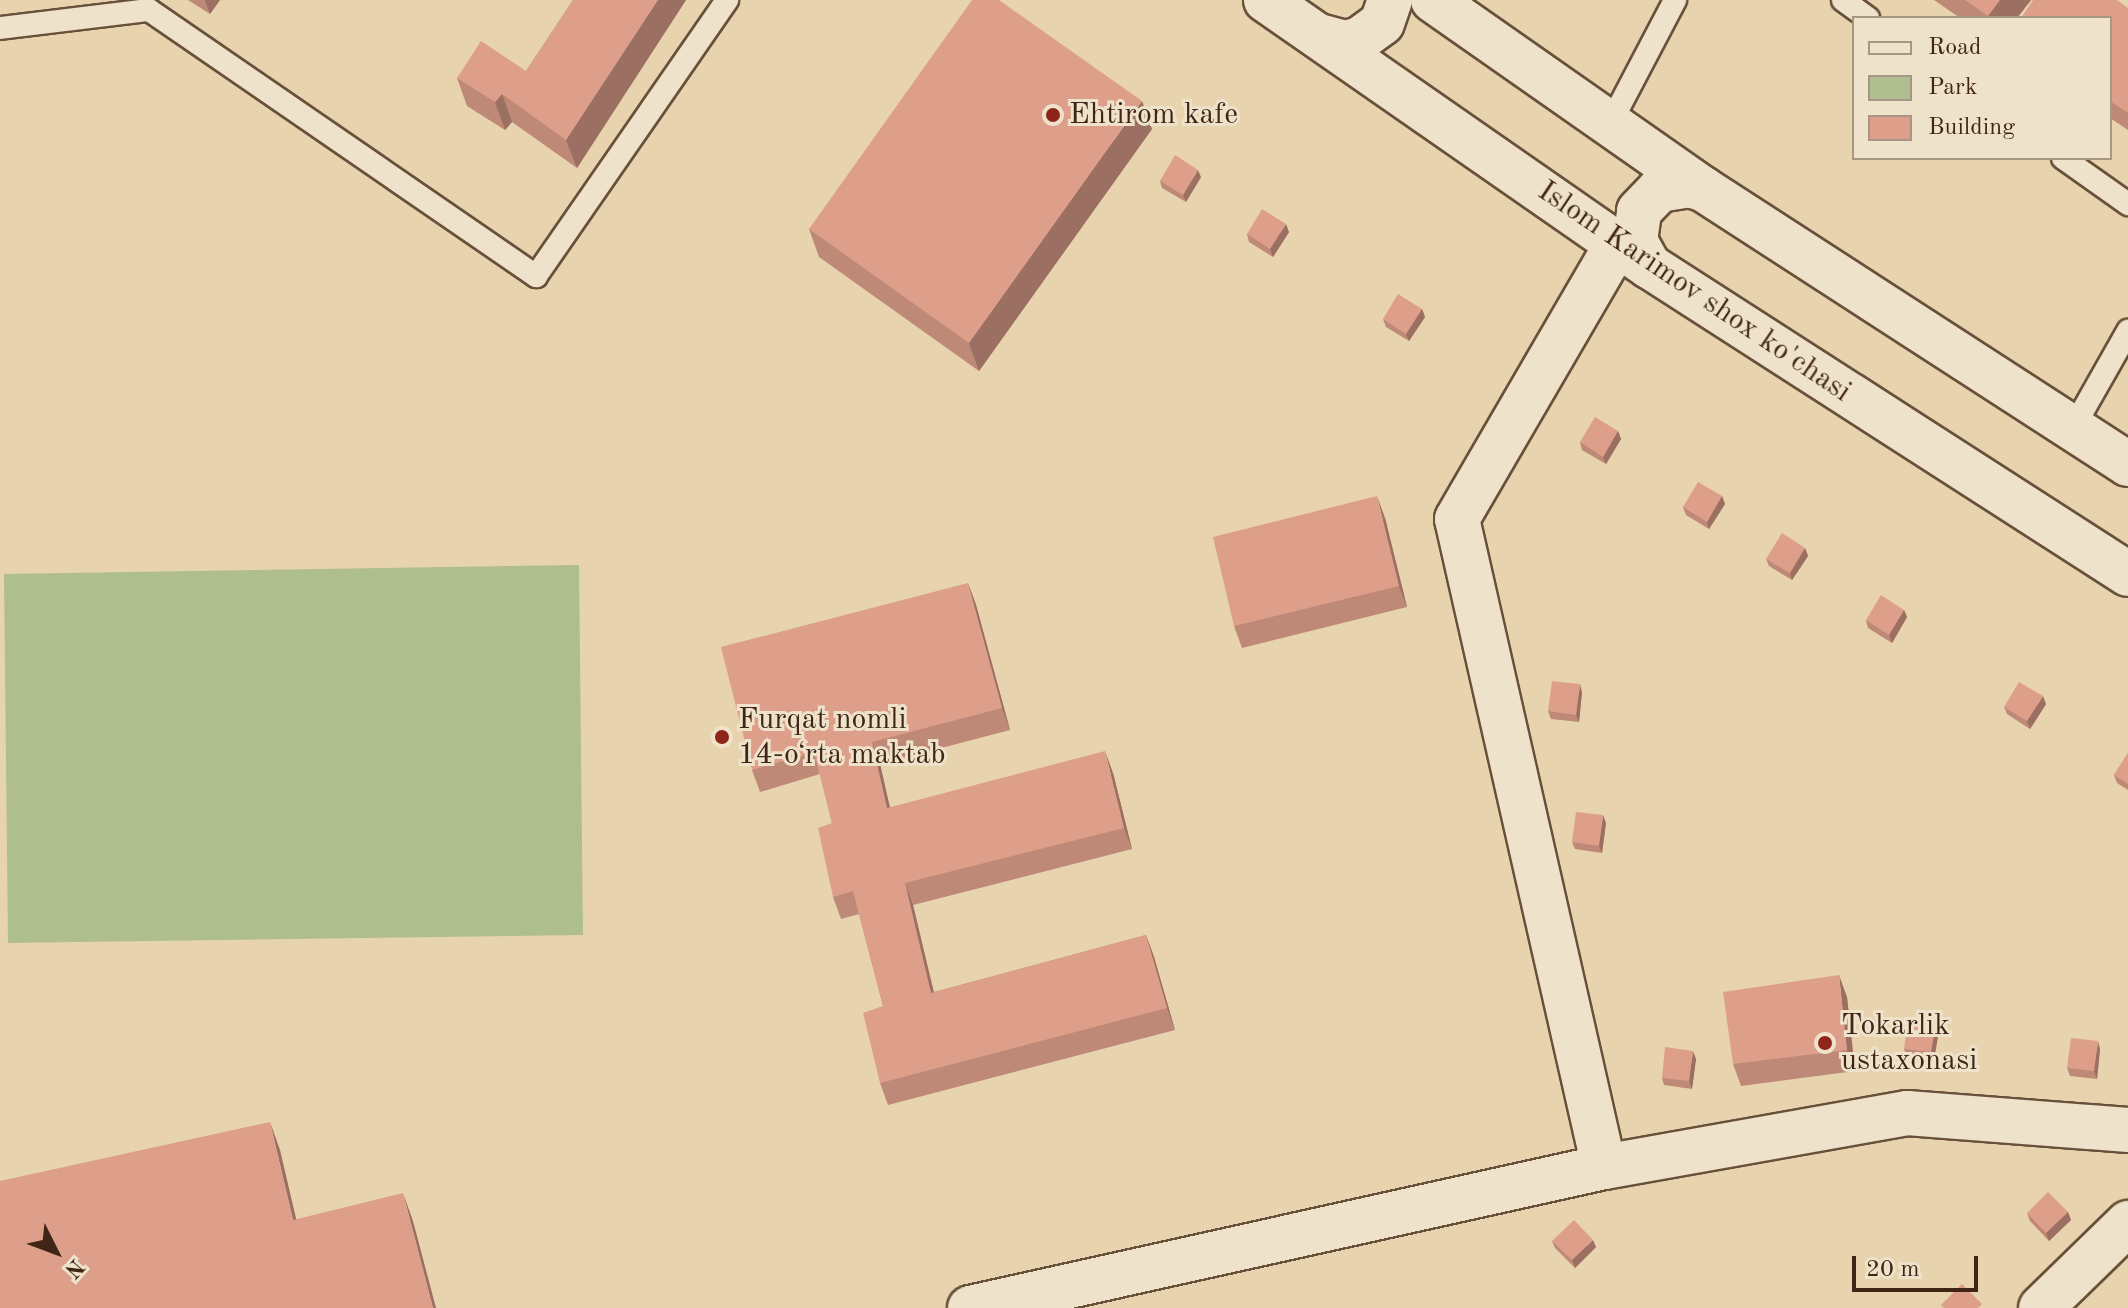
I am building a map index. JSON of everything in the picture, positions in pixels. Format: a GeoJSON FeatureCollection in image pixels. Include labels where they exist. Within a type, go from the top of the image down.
{"type":"FeatureCollection","features":[{"type":"Feature","properties":{"kind":"street","name":"Islom Karimov shox ko'chasi"},"geometry":{"type":"LineString","coordinates":[[1266,0],[1633,255],[2128,574]]}},
{"type":"Feature","properties":{"kind":"street"},"geometry":{"type":"LineString","coordinates":[[1319,36],[1346,43],[1360,39],[1382,23],[1390,0]]}},
{"type":"Feature","properties":{"kind":"street"},"geometry":{"type":"LineString","coordinates":[[1433,0],[1703,189],[2128,464]]}},
{"type":"Feature","properties":{"kind":"street"},"geometry":{"type":"LineString","coordinates":[[1604,1167],[1457,519],[1633,255],[1639,211],[1659,190],[1689,185],[1703,189]]}},
{"type":"Feature","properties":{"kind":"street"},"geometry":{"type":"LineString","coordinates":[[970,1308],[1604,1167],[1907,1113],[2128,1130]]}},
{"type":"Feature","properties":{"kind":"street"},"geometry":{"type":"LineString","coordinates":[[2041,1308],[2128,1223]]}},
{"type":"Feature","properties":{"kind":"lane"},"geometry":{"type":"LineString","coordinates":[[0,28],[149,10],[536,276],[727,0]]}},
{"type":"Feature","properties":{"kind":"lane"},"geometry":{"type":"LineString","coordinates":[[1610,124],[1675,0]]}},
{"type":"Feature","properties":{"kind":"lane"},"geometry":{"type":"LineString","coordinates":[[1843,0],[1865,16]]}},
{"type":"Feature","properties":{"kind":"lane"},"geometry":{"type":"LineString","coordinates":[[2066,160],[2128,204]]}},
{"type":"Feature","properties":{"kind":"lane"},"geometry":{"type":"LineString","coordinates":[[2073,428],[2128,331]]}},
{"type":"Feature","properties":{"kind":"green space"},"geometry":{"type":"Polygon","coordinates":[[[579,565],[583,935],[8,943],[4,574],[579,565]]]}},
{"type":"Feature","properties":{"kind":"building"},"geometry":{"type":"Polygon","coordinates":[[[573,0],[658,0],[566,140],[502,94],[495,102],[457,78],[481,41],[526,71],[573,0]]]}},
{"type":"Feature","properties":{"kind":"building"},"geometry":{"type":"Polygon","coordinates":[[[972,0],[999,0],[1142,101],[969,343],[809,229],[972,0]]]}},
{"type":"Feature","properties":{"kind":"building"},"geometry":{"type":"Polygon","coordinates":[[[1965,0],[2000,0],[1988,16],[1965,0]]]}},
{"type":"Feature","properties":{"kind":"building"},"geometry":{"type":"Polygon","coordinates":[[[2033,0],[2117,0],[2128,8],[2128,113],[2112,102],[2112,16],[2022,16],[2033,0]]]}},
{"type":"Feature","properties":{"kind":"building"},"geometry":{"type":"Polygon","coordinates":[[[1175,155],[1198,170],[1183,195],[1160,181],[1175,155]]]}},
{"type":"Feature","properties":{"kind":"building"},"geometry":{"type":"Polygon","coordinates":[[[1262,209],[1286,224],[1270,249],[1247,234],[1262,209]]]}},
{"type":"Feature","properties":{"kind":"building"},"geometry":{"type":"Polygon","coordinates":[[[1398,294],[1422,309],[1406,334],[1383,319],[1398,294]]]}},
{"type":"Feature","properties":{"kind":"building"},"geometry":{"type":"Polygon","coordinates":[[[1595,417],[1618,431],[1603,457],[1580,442],[1595,417]]]}},
{"type":"Feature","properties":{"kind":"building"},"geometry":{"type":"Polygon","coordinates":[[[1698,482],[1722,496],[1707,522],[1683,507],[1698,482]]]}},
{"type":"Feature","properties":{"kind":"building"},"geometry":{"type":"Polygon","coordinates":[[[1377,496],[1399,586],[1234,626],[1213,537],[1377,496]]]}},
{"type":"Feature","properties":{"kind":"building"},"geometry":{"type":"Polygon","coordinates":[[[1782,533],[1805,548],[1790,573],[1766,559],[1782,533]]]}},
{"type":"Feature","properties":{"kind":"building"},"geometry":{"type":"Polygon","coordinates":[[[968,583],[1002,708],[872,742],[887,808],[1105,751],[1124,828],[905,883],[931,993],[1146,935],[1167,1008],[880,1083],[863,1013],[883,1006],[853,891],[833,897],[818,828],[832,823],[814,752],[752,770],[721,647],[968,583]]]}},
{"type":"Feature","properties":{"kind":"building"},"geometry":{"type":"Polygon","coordinates":[[[1881,595],[1904,610],[1889,635],[1866,620],[1881,595]]]}},
{"type":"Feature","properties":{"kind":"building"},"geometry":{"type":"Polygon","coordinates":[[[1552,681],[1580,684],[1576,715],[1548,711],[1552,681]]]}},
{"type":"Feature","properties":{"kind":"building"},"geometry":{"type":"Polygon","coordinates":[[[2019,682],[2043,696],[2027,721],[2004,707],[2019,682]]]}},
{"type":"Feature","properties":{"kind":"building"},"geometry":{"type":"Polygon","coordinates":[[[2128,753],[2128,784],[2114,775],[2128,753]]]}},
{"type":"Feature","properties":{"kind":"building"},"geometry":{"type":"Polygon","coordinates":[[[1576,812],[1603,815],[1599,846],[1572,842],[1576,812]]]}},
{"type":"Feature","properties":{"kind":"building"},"geometry":{"type":"Polygon","coordinates":[[[1839,975],[1847,1050],[1733,1064],[1723,992],[1839,975]]]}},
{"type":"Feature","properties":{"kind":"building"},"geometry":{"type":"Polygon","coordinates":[[[1908,1019],[1936,1022],[1931,1052],[1904,1049],[1908,1019]]]}},
{"type":"Feature","properties":{"kind":"building"},"geometry":{"type":"Polygon","coordinates":[[[2071,1038],[2098,1041],[2094,1071],[2067,1068],[2071,1038]]]}},
{"type":"Feature","properties":{"kind":"building"},"geometry":{"type":"Polygon","coordinates":[[[1665,1047],[1693,1051],[1689,1081],[1662,1078],[1665,1047]]]}},
{"type":"Feature","properties":{"kind":"building"},"geometry":{"type":"Polygon","coordinates":[[[270,1122],[293,1220],[403,1193],[433,1308],[0,1308],[0,1181],[270,1122]]]}},
{"type":"Feature","properties":{"kind":"building"},"geometry":{"type":"Polygon","coordinates":[[[2048,1192],[2068,1212],[2046,1233],[2027,1213],[2048,1192]]]}},
{"type":"Feature","properties":{"kind":"building"},"geometry":{"type":"Polygon","coordinates":[[[1574,1220],[1593,1240],[1572,1260],[1552,1241],[1574,1220]]]}},
{"type":"Feature","properties":{"kind":"building"},"geometry":{"type":"Polygon","coordinates":[[[1962,1284],[1982,1304],[1978,1308],[1944,1308],[1941,1305],[1962,1284]]]}},
{"type":"Feature","properties":{"kind":"place","name":"Ehtirom kafe"},"geometry":{"type":"Point","coordinates":[1053,115]}},
{"type":"Feature","properties":{"kind":"place","name":"Furqat nomli 14-oʻrta maktab"},"geometry":{"type":"Point","coordinates":[722,737]}},
{"type":"Feature","properties":{"kind":"place","name":"Tokarlik ustaxonasi"},"geometry":{"type":"Point","coordinates":[1825,1043]}}]}
